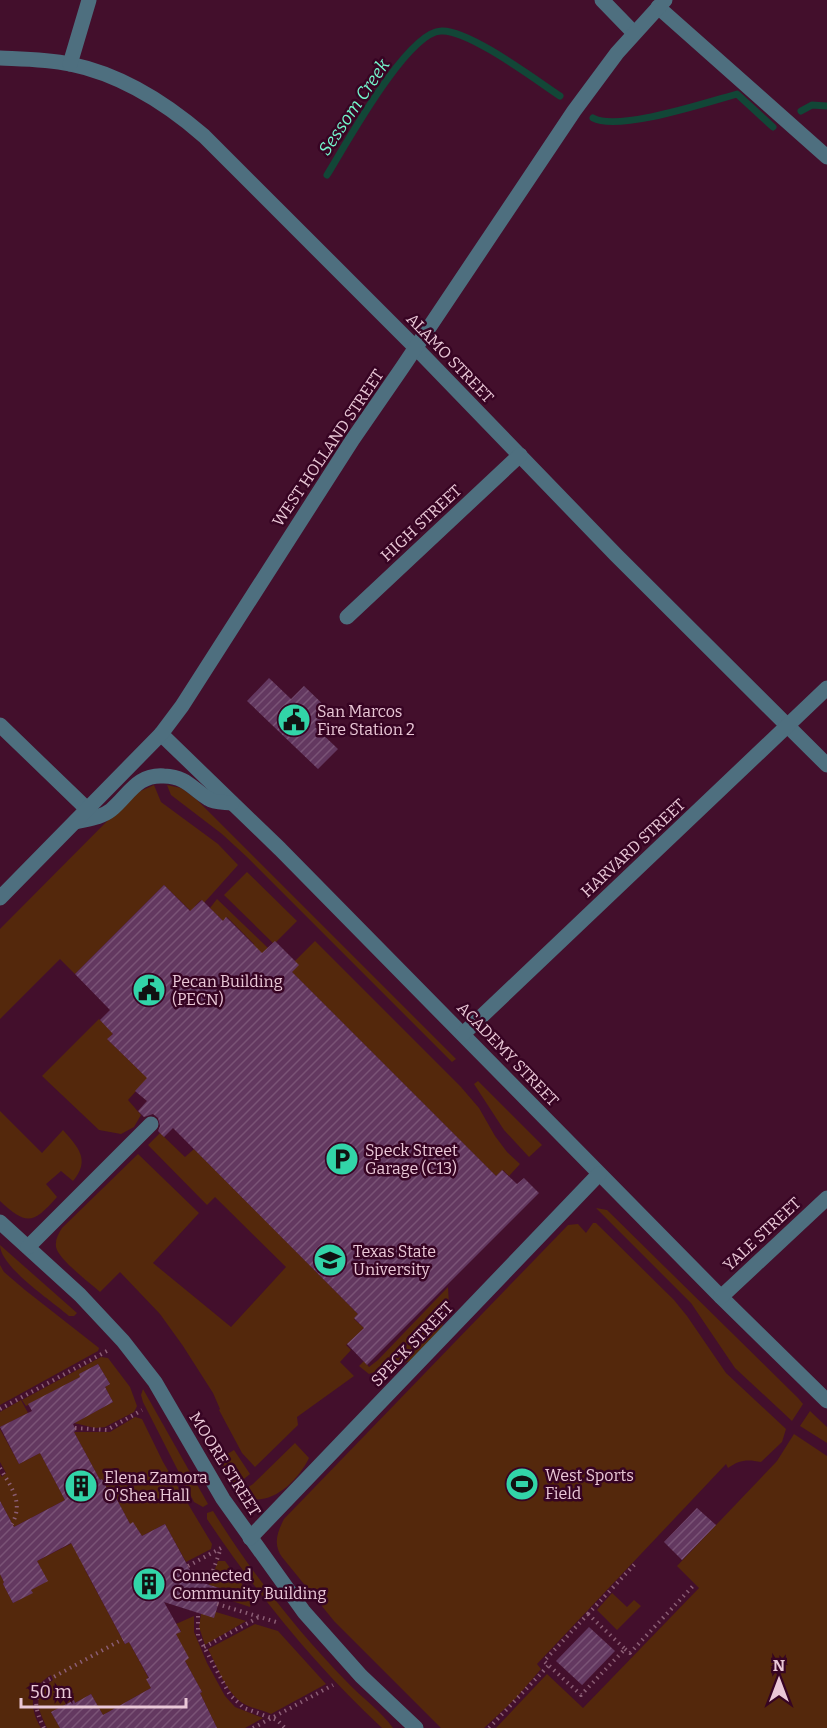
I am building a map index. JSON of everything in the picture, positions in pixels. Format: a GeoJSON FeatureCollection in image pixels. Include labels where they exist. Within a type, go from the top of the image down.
{"type":"FeatureCollection","features":[{"type":"Feature","properties":{"kind":"street"},"geometry":{"type":"LineString","coordinates":[[70,64],[89,0]]}},
{"type":"Feature","properties":{"kind":"street"},"geometry":{"type":"LineString","coordinates":[[602,0],[634,33]]}},
{"type":"Feature","properties":{"kind":"street"},"geometry":{"type":"LineString","coordinates":[[662,3],[827,157]]}},
{"type":"Feature","properties":{"kind":"street","name":"WEST HOLLAND STREET"},"geometry":{"type":"LineString","coordinates":[[0,898],[161,734],[192,690],[353,439],[574,111],[634,33],[662,3]]}},
{"type":"Feature","properties":{"kind":"street","name":"ALAMO STREET"},"geometry":{"type":"LineString","coordinates":[[0,58],[47,60],[70,64],[117,79],[184,118],[211,142],[416,347],[616,555],[827,765]]}},
{"type":"Feature","properties":{"kind":"street","name":"HIGH STREET"},"geometry":{"type":"LineString","coordinates":[[347,617],[520,455]]}},
{"type":"Feature","properties":{"kind":"street","name":"HARVARD STREET"},"geometry":{"type":"LineString","coordinates":[[463,1034],[827,688]]}},
{"type":"Feature","properties":{"kind":"street"},"geometry":{"type":"LineString","coordinates":[[0,725],[87,808]]}},
{"type":"Feature","properties":{"kind":"street","name":"ACADEMY STREET"},"geometry":{"type":"LineString","coordinates":[[161,734],[827,1401]]}},
{"type":"Feature","properties":{"kind":"street"},"geometry":{"type":"LineString","coordinates":[[75,822],[96,818],[110,811],[135,784],[155,776],[183,780],[210,800],[232,803]]}},
{"type":"Feature","properties":{"kind":"street"},"geometry":{"type":"LineString","coordinates":[[28,1247],[151,1124]]}},
{"type":"Feature","properties":{"kind":"street","name":"SPECK STREET"},"geometry":{"type":"LineString","coordinates":[[250,1538],[599,1174]]}},
{"type":"Feature","properties":{"kind":"street","name":"YALE STREET"},"geometry":{"type":"LineString","coordinates":[[721,1297],[827,1198]]}},
{"type":"Feature","properties":{"kind":"street","name":"MOORE STREET"},"geometry":{"type":"LineString","coordinates":[[0,1222],[102,1316],[155,1382],[223,1499],[311,1620],[361,1676],[416,1728]]}},
{"type":"Feature","properties":{"kind":"path"},"geometry":{"type":"LineString","coordinates":[[0,1409],[107,1351]]}},
{"type":"Feature","properties":{"kind":"path"},"geometry":{"type":"LineString","coordinates":[[75,1428],[107,1430],[142,1410]]}},
{"type":"Feature","properties":{"kind":"path"},"geometry":{"type":"LineString","coordinates":[[0,1468],[17,1499],[16,1515],[12,1524]]}},
{"type":"Feature","properties":{"kind":"path"},"geometry":{"type":"LineString","coordinates":[[188,1566],[221,1548],[208,1585]]}},
{"type":"Feature","properties":{"kind":"path"},"geometry":{"type":"LineString","coordinates":[[625,1649],[581,1695],[544,1661],[635,1564]]}},
{"type":"Feature","properties":{"kind":"path"},"geometry":{"type":"LineString","coordinates":[[588,1614],[630,1653],[693,1586]]}},
{"type":"Feature","properties":{"kind":"path"},"geometry":{"type":"LineString","coordinates":[[217,1604],[276,1622]]}},
{"type":"Feature","properties":{"kind":"path"},"geometry":{"type":"LineString","coordinates":[[198,1616],[198,1636],[233,1699],[244,1708],[282,1723],[285,1728]]}},
{"type":"Feature","properties":{"kind":"path"},"geometry":{"type":"LineString","coordinates":[[204,1647],[259,1617]]}},
{"type":"Feature","properties":{"kind":"path"},"geometry":{"type":"LineString","coordinates":[[44,1728],[36,1707],[36,1699],[42,1686],[48,1680],[123,1639]]}},
{"type":"Feature","properties":{"kind":"path"},"geometry":{"type":"LineString","coordinates":[[489,1728],[549,1665]]}},
{"type":"Feature","properties":{"kind":"path"},"geometry":{"type":"LineString","coordinates":[[253,1728],[333,1685]]}},
{"type":"Feature","properties":{"kind":"shaded area"},"geometry":{"type":"Polygon","coordinates":[[[154,785],[161,802],[218,844],[238,865],[204,903],[201,900],[195,906],[195,915],[164,885],[75,974],[60,959],[0,1019],[0,929],[134,794],[154,785]]]}},
{"type":"Feature","properties":{"kind":"shaded area"},"geometry":{"type":"Polygon","coordinates":[[[167,785],[181,788],[196,799],[456,1059],[452,1062],[247,857],[222,834],[171,795],[167,785]]]}},
{"type":"Feature","properties":{"kind":"shaded area"},"geometry":{"type":"Polygon","coordinates":[[[247,872],[297,921],[274,944],[224,895],[247,872]]]}},
{"type":"Feature","properties":{"kind":"shaded area"},"geometry":{"type":"Polygon","coordinates":[[[217,899],[268,948],[244,971],[128,1100],[141,1115],[134,1127],[121,1134],[99,1130],[42,1076],[99,1019],[113,1033],[108,1040],[143,1074],[178,1039],[169,1029],[254,944],[227,917],[223,921],[210,908],[217,899]]]}},
{"type":"Feature","properties":{"kind":"shaded area"},"geometry":{"type":"Polygon","coordinates":[[[315,941],[461,1087],[479,1108],[495,1136],[520,1164],[509,1176],[503,1170],[496,1176],[292,972],[295,961],[315,941]]]}},
{"type":"Feature","properties":{"kind":"shaded area"},"geometry":{"type":"Polygon","coordinates":[[[478,1081],[542,1145],[529,1157],[504,1130],[474,1084],[478,1081]]]}},
{"type":"Feature","properties":{"kind":"shaded area"},"geometry":{"type":"Polygon","coordinates":[[[0,1111],[42,1153],[63,1130],[78,1148],[82,1160],[78,1173],[73,1181],[61,1171],[46,1184],[57,1197],[36,1217],[24,1218],[17,1215],[0,1201],[0,1111]]]}},
{"type":"Feature","properties":{"kind":"shaded area"},"geometry":{"type":"Polygon","coordinates":[[[160,1133],[185,1157],[194,1149],[358,1314],[354,1319],[364,1328],[346,1345],[351,1350],[340,1362],[354,1376],[297,1417],[298,1425],[255,1467],[242,1453],[219,1410],[213,1393],[160,1314],[120,1272],[100,1292],[62,1258],[56,1247],[57,1237],[62,1228],[138,1154],[199,1213],[153,1263],[231,1327],[286,1267],[215,1197],[207,1205],[148,1145],[160,1133]]]}},
{"type":"Feature","properties":{"kind":"shaded area"},"geometry":{"type":"Polygon","coordinates":[[[596,1208],[607,1210],[798,1398],[803,1404],[792,1421],[735,1368],[691,1303],[596,1208]]]}},
{"type":"Feature","properties":{"kind":"shaded area","name":"West Sports Field"},"geometry":{"type":"Polygon","coordinates":[[[593,1223],[596,1223],[674,1300],[726,1373],[786,1429],[782,1442],[761,1462],[743,1461],[728,1468],[726,1464],[537,1664],[541,1669],[516,1698],[484,1728],[441,1728],[334,1621],[282,1557],[277,1543],[278,1534],[284,1519],[568,1225],[578,1224],[586,1233],[593,1223]]]}},
{"type":"Feature","properties":{"kind":"shaded area"},"geometry":{"type":"Polygon","coordinates":[[[0,1245],[77,1313],[69,1316],[28,1283],[8,1263],[2,1254],[0,1245]]]}},
{"type":"Feature","properties":{"kind":"shaded area"},"geometry":{"type":"Polygon","coordinates":[[[0,1265],[4,1272],[25,1290],[99,1348],[98,1351],[0,1405],[0,1265]]]}},
{"type":"Feature","properties":{"kind":"shaded area"},"geometry":{"type":"Polygon","coordinates":[[[448,1287],[449,1306],[440,1332],[411,1361],[369,1374],[359,1366],[364,1361],[369,1367],[378,1360],[448,1287]]]}},
{"type":"Feature","properties":{"kind":"shaded area"},"geometry":{"type":"Polygon","coordinates":[[[101,1357],[108,1358],[130,1387],[137,1406],[134,1412],[105,1427],[95,1428],[74,1423],[113,1402],[105,1387],[110,1384],[98,1364],[80,1374],[80,1377],[26,1406],[22,1400],[101,1357]]]}},
{"type":"Feature","properties":{"kind":"shaded area"},"geometry":{"type":"Polygon","coordinates":[[[143,1389],[208,1504],[203,1507],[194,1502],[143,1402],[141,1395],[143,1389]]]}},
{"type":"Feature","properties":{"kind":"shaded area"},"geometry":{"type":"Polygon","coordinates":[[[21,1400],[28,1413],[0,1427],[0,1412],[21,1400]]]}},
{"type":"Feature","properties":{"kind":"shaded area"},"geometry":{"type":"Polygon","coordinates":[[[810,1411],[827,1427],[827,1443],[800,1426],[810,1411]]]}},
{"type":"Feature","properties":{"kind":"shaded area"},"geometry":{"type":"Polygon","coordinates":[[[135,1417],[142,1419],[163,1462],[212,1544],[211,1549],[186,1562],[165,1524],[142,1536],[133,1523],[130,1524],[113,1492],[110,1494],[102,1479],[100,1480],[74,1432],[110,1432],[135,1417]]]}},
{"type":"Feature","properties":{"kind":"shaded area"},"geometry":{"type":"Polygon","coordinates":[[[0,1429],[19,1464],[40,1453],[65,1500],[14,1527],[0,1501],[0,1474],[2,1477],[6,1473],[0,1462],[0,1429]]]}},
{"type":"Feature","properties":{"kind":"shaded area"},"geometry":{"type":"Polygon","coordinates":[[[794,1434],[827,1456],[827,1728],[496,1728],[547,1674],[583,1708],[699,1588],[677,1566],[777,1461],[794,1434]]]}},
{"type":"Feature","properties":{"kind":"shaded area"},"geometry":{"type":"Polygon","coordinates":[[[295,1443],[309,1458],[289,1485],[270,1497],[259,1499],[249,1499],[238,1494],[253,1484],[295,1443]]]}},
{"type":"Feature","properties":{"kind":"shaded area"},"geometry":{"type":"Polygon","coordinates":[[[234,1450],[250,1474],[234,1487],[217,1460],[234,1450]]]}},
{"type":"Feature","properties":{"kind":"shaded area"},"geometry":{"type":"Polygon","coordinates":[[[213,1511],[259,1579],[293,1622],[353,1689],[393,1728],[382,1728],[288,1629],[246,1575],[207,1519],[207,1513],[213,1511]]]}},
{"type":"Feature","properties":{"kind":"shaded area"},"geometry":{"type":"Polygon","coordinates":[[[90,1534],[84,1568],[125,1644],[129,1642],[148,1677],[151,1688],[103,1715],[91,1694],[75,1703],[74,1700],[51,1712],[60,1728],[47,1728],[38,1702],[42,1691],[53,1680],[51,1675],[38,1686],[33,1699],[34,1713],[41,1728],[0,1728],[0,1574],[13,1603],[32,1593],[31,1590],[47,1581],[37,1561],[90,1534]]]}},
{"type":"Feature","properties":{"kind":"shaded area"},"geometry":{"type":"Polygon","coordinates":[[[218,1561],[225,1561],[252,1598],[250,1607],[220,1597],[209,1585],[218,1561]]]}},
{"type":"Feature","properties":{"kind":"shaded area"},"geometry":{"type":"Polygon","coordinates":[[[612,1593],[627,1607],[634,1600],[641,1606],[617,1630],[597,1610],[612,1593]]]}},
{"type":"Feature","properties":{"kind":"shaded area"},"geometry":{"type":"Polygon","coordinates":[[[216,1612],[246,1621],[205,1645],[199,1627],[201,1614],[216,1612]]]}},
{"type":"Feature","properties":{"kind":"shaded area"},"geometry":{"type":"Polygon","coordinates":[[[194,1616],[194,1632],[207,1663],[225,1696],[235,1707],[263,1718],[245,1728],[217,1728],[200,1693],[202,1692],[185,1661],[176,1634],[181,1631],[176,1624],[194,1616]]]}},
{"type":"Feature","properties":{"kind":"shaded area"},"geometry":{"type":"Polygon","coordinates":[[[255,1624],[278,1631],[326,1684],[271,1714],[241,1702],[224,1681],[208,1649],[255,1624]]]}},
{"type":"Feature","properties":{"kind":"building","name":"San Marcos Fire Station 2"},"geometry":{"type":"Polygon","coordinates":[[[269,678],[291,699],[304,686],[331,712],[315,727],[338,749],[318,769],[247,701],[269,678]]]}},
{"type":"Feature","properties":{"kind":"building","name":"Speck Street Garage (C13)"},"geometry":{"type":"Polygon","coordinates":[[[164,885],[190,911],[202,900],[223,921],[226,917],[262,953],[275,941],[299,965],[292,972],[496,1176],[502,1170],[517,1184],[524,1178],[539,1193],[367,1365],[347,1344],[364,1328],[354,1318],[358,1314],[173,1128],[164,1137],[158,1131],[160,1126],[158,1118],[153,1114],[144,1117],[138,1111],[147,1101],[135,1091],[147,1078],[107,1039],[113,1034],[100,1020],[110,1010],[75,974],[164,885]]]}},
{"type":"Feature","properties":{"kind":"building"},"geometry":{"type":"Polygon","coordinates":[[[98,1364],[110,1384],[105,1387],[113,1402],[73,1424],[76,1430],[74,1432],[100,1480],[102,1479],[110,1494],[113,1492],[130,1524],[133,1522],[142,1536],[165,1524],[196,1581],[223,1589],[214,1618],[164,1602],[181,1632],[176,1634],[189,1658],[185,1661],[202,1692],[200,1693],[217,1728],[60,1728],[51,1712],[91,1694],[103,1715],[151,1688],[146,1679],[149,1678],[129,1642],[125,1644],[71,1543],[37,1561],[48,1581],[31,1590],[33,1593],[13,1603],[3,1584],[0,1574],[0,1501],[14,1527],[65,1500],[40,1453],[19,1464],[0,1427],[32,1411],[28,1404],[80,1377],[79,1374],[98,1364]]]}},
{"type":"Feature","properties":{"kind":"building"},"geometry":{"type":"Polygon","coordinates":[[[697,1508],[716,1525],[682,1560],[664,1542],[697,1508]]]}},
{"type":"Feature","properties":{"kind":"building"},"geometry":{"type":"Polygon","coordinates":[[[589,1627],[615,1651],[582,1685],[556,1661],[589,1627]]]}},
{"type":"Feature","properties":{"kind":"waterway","name":"Sessom Creek"},"geometry":{"type":"LineString","coordinates":[[327,175],[378,92],[395,69],[427,36],[441,31],[468,38],[484,46],[560,96]]}},
{"type":"Feature","properties":{"kind":"waterway","name":"Sessom Creek"},"geometry":{"type":"LineString","coordinates":[[593,118],[605,121],[642,119],[737,94],[773,127]]}},
{"type":"Feature","properties":{"kind":"waterway","name":"Sessom Creek"},"geometry":{"type":"LineString","coordinates":[[801,111],[812,105],[827,106]]}},
{"type":"Feature","properties":{"kind":"place","name":"San Marcos Fire Station 2"},"geometry":{"type":"Point","coordinates":[294,720]}},
{"type":"Feature","properties":{"kind":"place","name":"Pecan Building (PECN)"},"geometry":{"type":"Point","coordinates":[149,990]}},
{"type":"Feature","properties":{"kind":"place","name":"Speck Street Garage (C13)"},"geometry":{"type":"Point","coordinates":[342,1159]}},
{"type":"Feature","properties":{"kind":"place","name":"Texas State University"},"geometry":{"type":"Point","coordinates":[330,1260]}},
{"type":"Feature","properties":{"kind":"place","name":"West Sports Field"},"geometry":{"type":"Point","coordinates":[522,1484]}},
{"type":"Feature","properties":{"kind":"place","name":"Elena Zamora O'Shea Hall"},"geometry":{"type":"Point","coordinates":[81,1486]}},
{"type":"Feature","properties":{"kind":"place","name":"Connected Community Building"},"geometry":{"type":"Point","coordinates":[149,1584]}}]}
